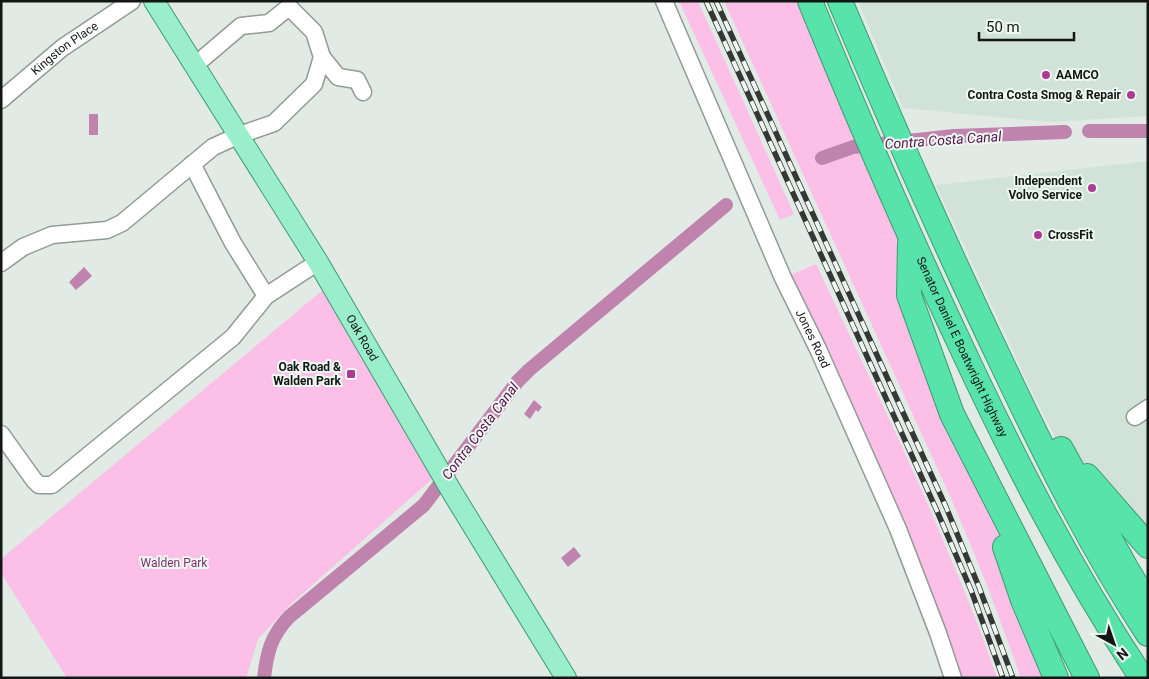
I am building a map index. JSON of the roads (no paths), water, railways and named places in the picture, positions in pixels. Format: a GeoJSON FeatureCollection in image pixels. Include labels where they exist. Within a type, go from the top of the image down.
{"type":"FeatureCollection","features":[{"type":"Feature","properties":{"kind":"highway"},"geometry":{"type":"LineString","coordinates":[[796,1],[854,107]]}},
{"type":"Feature","properties":{"kind":"highway","name":"Senator Daniel E Boatwright Highway"},"geometry":{"type":"LineString","coordinates":[[810,1],[910,238],[1025,478],[1078,575],[1142,678]]}},
{"type":"Feature","properties":{"kind":"highway"},"geometry":{"type":"LineString","coordinates":[[840,1],[896,113],[927,184],[978,314],[1069,500],[1102,561],[1148,634]]}},
{"type":"Feature","properties":{"kind":"highway"},"geometry":{"type":"LineString","coordinates":[[858,1],[896,113]]}},
{"type":"Feature","properties":{"kind":"highway"},"geometry":{"type":"LineString","coordinates":[[927,184],[1057,441],[1126,568],[1148,604]]}},
{"type":"Feature","properties":{"kind":"highway"},"geometry":{"type":"LineString","coordinates":[[910,238],[909,295],[952,414],[1087,678]]}},
{"type":"Feature","properties":{"kind":"highway"},"geometry":{"type":"LineString","coordinates":[[1057,441],[1148,546]]}},
{"type":"Feature","properties":{"kind":"highway"},"geometry":{"type":"LineString","coordinates":[[976,462],[1023,600],[1056,678]]}},
{"type":"Feature","properties":{"kind":"main road","name":"Oak Road"},"geometry":{"type":"LineString","coordinates":[[154,1],[237,136],[318,262],[445,480],[566,678]]}},
{"type":"Feature","properties":{"kind":"street","name":"Kingston Place"},"geometry":{"type":"LineString","coordinates":[[1,100],[62,48],[132,1]]}},
{"type":"Feature","properties":{"kind":"street","name":"Jones Road"},"geometry":{"type":"LineString","coordinates":[[664,1],[783,278],[818,349],[898,529],[938,633],[953,678]]}},
{"type":"Feature","properties":{"kind":"street"},"geometry":{"type":"LineString","coordinates":[[194,66],[241,26],[269,23],[287,4],[314,32],[322,57],[338,77],[357,80],[363,92]]}},
{"type":"Feature","properties":{"kind":"street"},"geometry":{"type":"LineString","coordinates":[[1,263],[23,247],[52,235],[108,230],[122,223],[212,147],[274,123],[314,84],[322,57]]}},
{"type":"Feature","properties":{"kind":"street"},"geometry":{"type":"LineString","coordinates":[[192,164],[234,242],[266,296]]}},
{"type":"Feature","properties":{"kind":"street"},"geometry":{"type":"LineString","coordinates":[[1,434],[39,485],[52,485],[233,337],[266,296],[318,262]]}},
{"type":"Feature","properties":{"kind":"waterway","name":"Contra Costa Canal"},"geometry":{"type":"LineString","coordinates":[[1089,131],[1148,131]]}},
{"type":"Feature","properties":{"kind":"waterway","name":"Contra Costa Canal"},"geometry":{"type":"LineString","coordinates":[[822,158],[853,147],[954,136],[1065,132]]}},
{"type":"Feature","properties":{"kind":"waterway","name":"Contra Costa Canal"},"geometry":{"type":"LineString","coordinates":[[264,678],[271,645],[283,624],[424,505],[517,382],[726,205]]}},
{"type":"Feature","properties":{"kind":"railway"},"geometry":{"type":"LineString","coordinates":[[706,1],[937,511],[971,590],[1003,678]]}},
{"type":"Feature","properties":{"kind":"railway"},"geometry":{"type":"LineString","coordinates":[[716,1],[946,507],[979,587],[1013,678]]}},
{"type":"Feature","properties":{"kind":"place","name":"AAMCO"},"geometry":{"type":"Point","coordinates":[1046,75]}},
{"type":"Feature","properties":{"kind":"place","name":"Contra Costa Smog & Repair"},"geometry":{"type":"Point","coordinates":[1131,95]}},
{"type":"Feature","properties":{"kind":"place","name":"Independent Volvo Service"},"geometry":{"type":"Point","coordinates":[1092,188]}},
{"type":"Feature","properties":{"kind":"place","name":"CrossFit"},"geometry":{"type":"Point","coordinates":[1038,235]}},
{"type":"Feature","properties":{"kind":"place","name":"Oak Road & Walden Park"},"geometry":{"type":"Point","coordinates":[351,374]}},
{"type":"Feature","properties":{"kind":"park label","name":"Walden Park"},"geometry":{"type":"Point","coordinates":[174,563]}}]}
